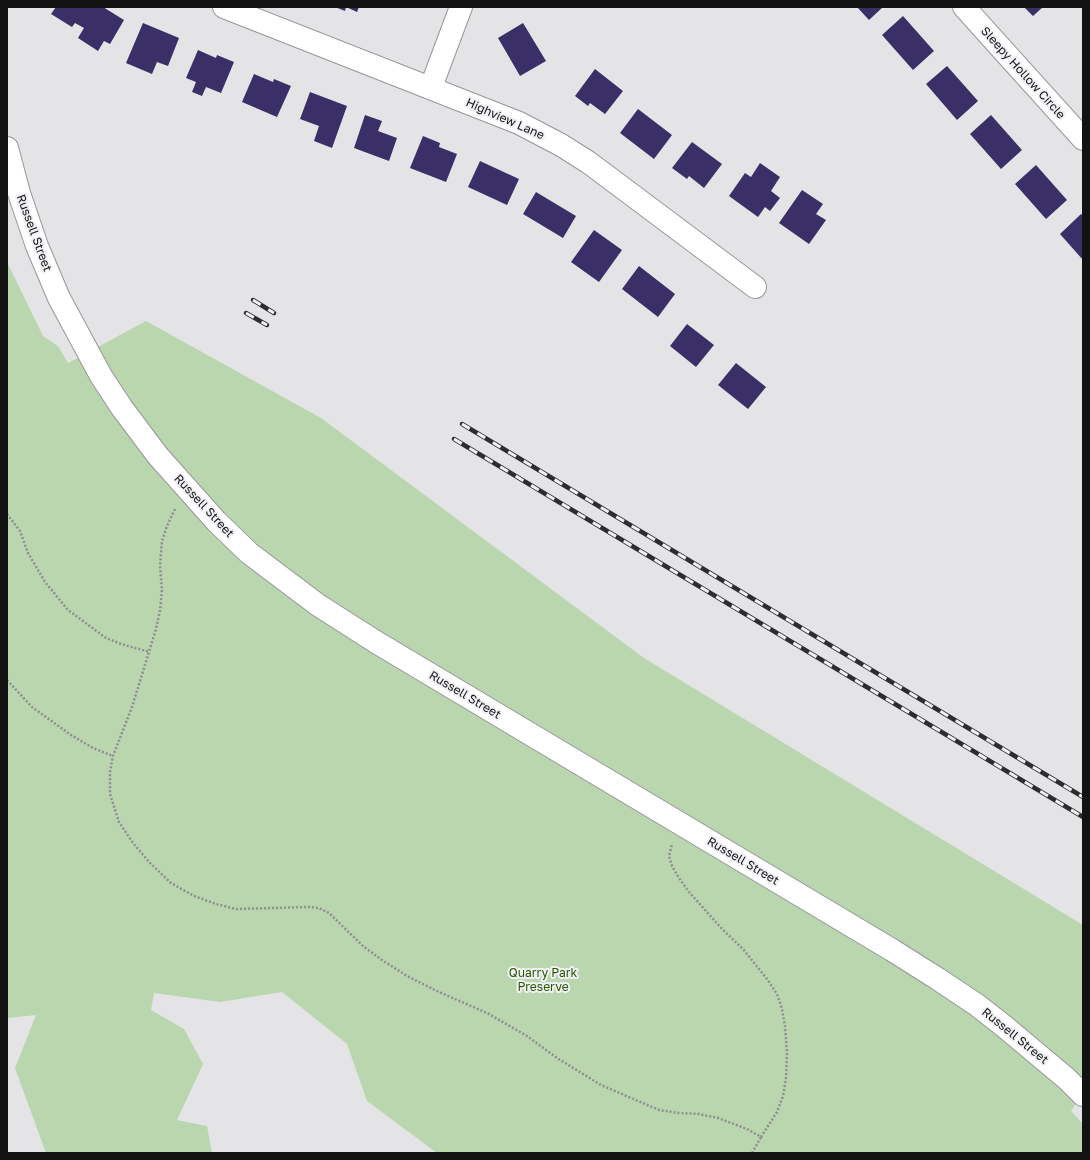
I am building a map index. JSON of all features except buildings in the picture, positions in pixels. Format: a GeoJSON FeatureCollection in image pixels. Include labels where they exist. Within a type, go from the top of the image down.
{"type":"FeatureCollection","features":[{"type":"Feature","properties":{"kind":"street","name":"Highview Lane"},"geometry":{"type":"LineString","coordinates":[[224,7],[519,123],[561,145],[588,162],[628,191],[755,287]]}},
{"type":"Feature","properties":{"kind":"street"},"geometry":{"type":"LineString","coordinates":[[431,88],[461,7]]}},
{"type":"Feature","properties":{"kind":"street","name":"Sleepy Hollow Circle"},"geometry":{"type":"LineString","coordinates":[[964,7],[1083,139]]}},
{"type":"Feature","properties":{"kind":"street","name":"Russell Street"},"geometry":{"type":"LineString","coordinates":[[7,148],[19,193],[37,246],[59,298],[101,376],[122,408],[158,456],[216,521],[249,553],[318,605],[376,642],[938,979],[977,1005],[1005,1027],[1055,1068],[1083,1095]]}},
{"type":"Feature","properties":{"kind":"path"},"geometry":{"type":"LineString","coordinates":[[188,491],[170,518],[162,541],[160,566],[162,590],[160,611],[150,652],[113,756],[110,772],[110,794],[119,822],[150,864],[171,883],[194,896],[216,904],[236,909],[319,908],[329,913],[363,946],[407,976],[487,1013],[527,1036],[557,1058],[601,1085],[659,1110],[699,1114],[718,1118],[747,1129],[761,1137]]}},
{"type":"Feature","properties":{"kind":"path"},"geometry":{"type":"LineString","coordinates":[[7,514],[20,531],[28,553],[45,582],[68,610],[106,638],[150,652]]}},
{"type":"Feature","properties":{"kind":"path"},"geometry":{"type":"LineString","coordinates":[[7,680],[32,706],[71,735],[93,748],[113,756]]}},
{"type":"Feature","properties":{"kind":"path"},"geometry":{"type":"LineString","coordinates":[[682,825],[670,848],[669,856],[672,866],[688,892],[743,949],[767,979],[776,994],[782,1009],[787,1053],[786,1078],[783,1096],[777,1112],[752,1153]]}},
{"type":"Feature","properties":{"kind":"green space","name":"Quarry Park Preserve"},"geometry":{"type":"Polygon","coordinates":[[[7,262],[43,336],[58,346],[68,363],[146,321],[321,418],[644,658],[1083,925],[1083,1093],[1071,1111],[1083,1124],[1083,1153],[437,1153],[367,1101],[347,1044],[282,992],[220,1002],[154,993],[151,1010],[184,1029],[203,1064],[177,1120],[207,1126],[212,1153],[46,1153],[15,1068],[36,1015],[7,1018],[7,262]]]}},
{"type":"Feature","properties":{"kind":"railway"},"geometry":{"type":"LineString","coordinates":[[253,300],[274,313]]}},
{"type":"Feature","properties":{"kind":"railway"},"geometry":{"type":"LineString","coordinates":[[246,313],[267,325]]}},
{"type":"Feature","properties":{"kind":"railway"},"geometry":{"type":"LineString","coordinates":[[462,424],[1083,797]]}},
{"type":"Feature","properties":{"kind":"railway"},"geometry":{"type":"LineString","coordinates":[[454,439],[1083,817]]}}]}
